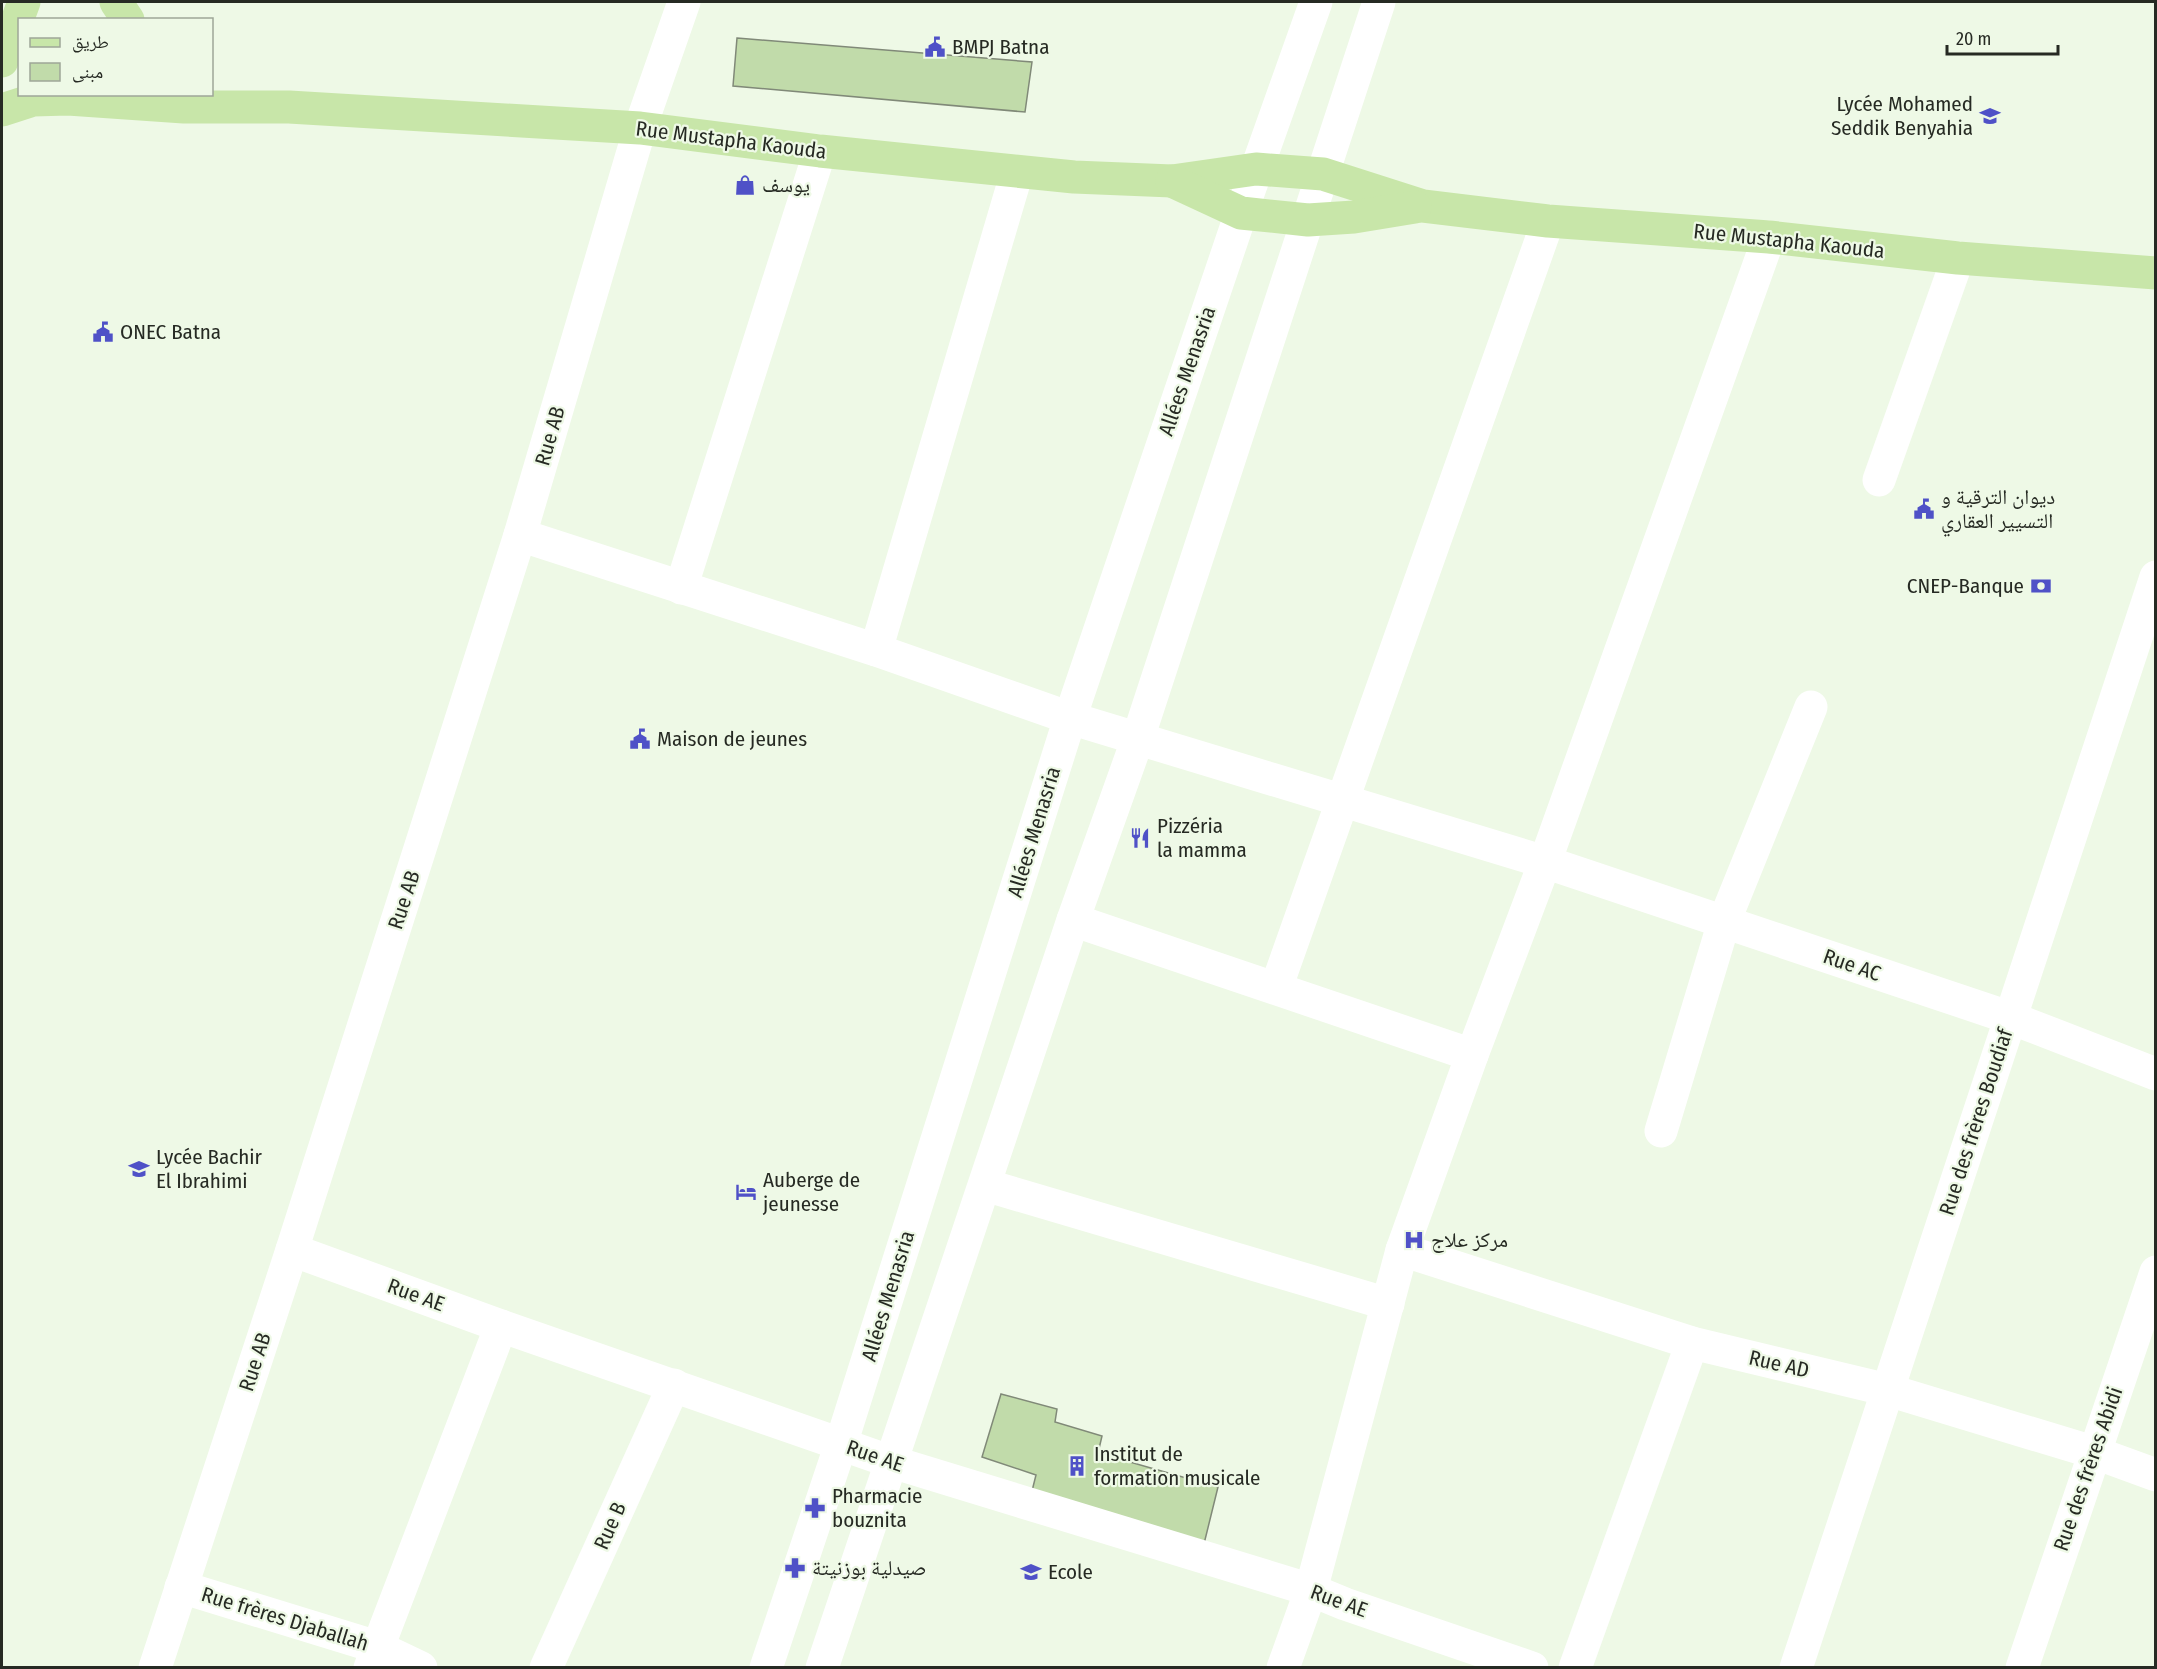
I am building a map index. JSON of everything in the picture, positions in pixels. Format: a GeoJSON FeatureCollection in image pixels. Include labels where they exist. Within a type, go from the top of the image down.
{"type":"FeatureCollection","features":[{"type":"Feature","properties":{"kind":"main road"},"geometry":{"type":"LineString","coordinates":[[18,18],[24,2]]}},
{"type":"Feature","properties":{"kind":"main road"},"geometry":{"type":"LineString","coordinates":[[116,2],[127,18]]}},
{"type":"Feature","properties":{"kind":"main road"},"geometry":{"type":"LineString","coordinates":[[2,62],[18,18]]}},
{"type":"Feature","properties":{"kind":"main road"},"geometry":{"type":"LineString","coordinates":[[213,85],[289,106]]}},
{"type":"Feature","properties":{"kind":"main road"},"geometry":{"type":"LineString","coordinates":[[2,110],[33,100],[68,99],[184,107],[289,106]]}},
{"type":"Feature","properties":{"kind":"main road","name":"Rue Mustapha Kaouda"},"geometry":{"type":"LineString","coordinates":[[289,106],[640,128],[820,151],[1074,177],[1172,181],[1256,169],[1323,174],[1423,206],[1548,220],[1769,237],[1958,258],[2156,273]]}},
{"type":"Feature","properties":{"kind":"main road","name":"Rue Mustapha Kaouda"},"geometry":{"type":"LineString","coordinates":[[1172,181],[1241,213],[1308,220],[1423,206]]}},
{"type":"Feature","properties":{"kind":"street","name":"Rue AB"},"geometry":{"type":"LineString","coordinates":[[155,1668],[292,1250],[520,535],[640,128],[684,2]]}},
{"type":"Feature","properties":{"kind":"street","name":"Allées Menasria"},"geometry":{"type":"LineString","coordinates":[[766,1668],[841,1444],[1070,718],[1256,169],[1316,2]]}},
{"type":"Feature","properties":{"kind":"street"},"geometry":{"type":"LineString","coordinates":[[822,1668],[1072,920],[1138,738],[1379,2]]}},
{"type":"Feature","properties":{"kind":"street"},"geometry":{"type":"LineString","coordinates":[[681,588],[820,151]]}},
{"type":"Feature","properties":{"kind":"street"},"geometry":{"type":"LineString","coordinates":[[876,650],[1017,172]]}},
{"type":"Feature","properties":{"kind":"street"},"geometry":{"type":"LineString","coordinates":[[1276,988],[1548,220]]}},
{"type":"Feature","properties":{"kind":"street"},"geometry":{"type":"LineString","coordinates":[[1283,1668],[1311,1590],[1402,1250],[1545,862],[1769,237]]}},
{"type":"Feature","properties":{"kind":"street"},"geometry":{"type":"LineString","coordinates":[[1879,480],[1958,258]]}},
{"type":"Feature","properties":{"kind":"street","name":"Rue AC"},"geometry":{"type":"LineString","coordinates":[[520,535],[876,650],[1070,718],[1545,862],[2010,1018],[2156,1074]]}},
{"type":"Feature","properties":{"kind":"street","name":"Rue des frères Boudiaf"},"geometry":{"type":"LineString","coordinates":[[1796,1668],[2010,1018],[2146,641],[2156,577]]}},
{"type":"Feature","properties":{"kind":"street"},"geometry":{"type":"LineString","coordinates":[[1661,1131],[1724,922],[1811,707]]}},
{"type":"Feature","properties":{"kind":"street"},"geometry":{"type":"LineString","coordinates":[[1072,920],[1472,1055]]}},
{"type":"Feature","properties":{"kind":"street"},"geometry":{"type":"LineString","coordinates":[[985,1185],[1388,1304]]}},
{"type":"Feature","properties":{"kind":"street","name":"Rue AE"},"geometry":{"type":"LineString","coordinates":[[292,1250],[501,1326],[892,1462],[1311,1590],[1344,1604],[1532,1668]]}},
{"type":"Feature","properties":{"kind":"street","name":"Rue AD"},"geometry":{"type":"LineString","coordinates":[[1402,1250],[1692,1343],[1888,1390],[2093,1452],[2156,1475]]}},
{"type":"Feature","properties":{"kind":"street","name":"Rue des frères Abidi"},"geometry":{"type":"LineString","coordinates":[[2022,1668],[2093,1452],[2156,1272]]}},
{"type":"Feature","properties":{"kind":"street"},"geometry":{"type":"LineString","coordinates":[[373,1658],[501,1326]]}},
{"type":"Feature","properties":{"kind":"street"},"geometry":{"type":"LineString","coordinates":[[1575,1668],[1692,1343]]}},
{"type":"Feature","properties":{"kind":"street","name":"Rue B"},"geometry":{"type":"LineString","coordinates":[[546,1668],[674,1385]]}},
{"type":"Feature","properties":{"kind":"street","name":"Rue frères Djaballah"},"geometry":{"type":"LineString","coordinates":[[181,1587],[373,1658],[421,1668]]}},
{"type":"Feature","properties":{"kind":"building"},"geometry":{"type":"Polygon","coordinates":[[[737,38],[1032,62],[1025,112],[733,86],[737,38]]]}},
{"type":"Feature","properties":{"kind":"building","name":"Institut de formation musicale"},"geometry":{"type":"Polygon","coordinates":[[[1001,1394],[1057,1409],[1055,1422],[1102,1436],[1098,1453],[1218,1487],[1202,1552],[1030,1499],[1036,1475],[982,1457],[1001,1394]]]}},
{"type":"Feature","properties":{"kind":"place","name":"BMPJ Batna"},"geometry":{"type":"Point","coordinates":[935,47]}},
{"type":"Feature","properties":{"kind":"place","name":"Lycée Mohamed Seddik Benyahia"},"geometry":{"type":"Point","coordinates":[1990,116]}},
{"type":"Feature","properties":{"kind":"place","name":"يوسف"},"geometry":{"type":"Point","coordinates":[745,185]}},
{"type":"Feature","properties":{"kind":"place","name":"ONEC Batna"},"geometry":{"type":"Point","coordinates":[103,332]}},
{"type":"Feature","properties":{"kind":"place","name":"ديوان الترقية و التسيير العقاري"},"geometry":{"type":"Point","coordinates":[1924,509]}},
{"type":"Feature","properties":{"kind":"place","name":"CNEP-Banque"},"geometry":{"type":"Point","coordinates":[2041,586]}},
{"type":"Feature","properties":{"kind":"place","name":"Maison de jeunes"},"geometry":{"type":"Point","coordinates":[640,739]}},
{"type":"Feature","properties":{"kind":"place","name":"Pizzéria la mamma"},"geometry":{"type":"Point","coordinates":[1140,838]}},
{"type":"Feature","properties":{"kind":"place","name":"Lycée Bachir El Ibrahimi"},"geometry":{"type":"Point","coordinates":[139,1169]}},
{"type":"Feature","properties":{"kind":"place","name":"Auberge de jeunesse"},"geometry":{"type":"Point","coordinates":[746,1192]}},
{"type":"Feature","properties":{"kind":"place","name":"مركز علاج"},"geometry":{"type":"Point","coordinates":[1414,1240]}},
{"type":"Feature","properties":{"kind":"place","name":"Institut de formation musicale"},"geometry":{"type":"Point","coordinates":[1077,1466]}},
{"type":"Feature","properties":{"kind":"place","name":"Pharmacie bouznita"},"geometry":{"type":"Point","coordinates":[815,1508]}},
{"type":"Feature","properties":{"kind":"place","name":"صيدلية بوزنيتة"},"geometry":{"type":"Point","coordinates":[795,1568]}},
{"type":"Feature","properties":{"kind":"place","name":"Ecole"},"geometry":{"type":"Point","coordinates":[1031,1572]}}]}
